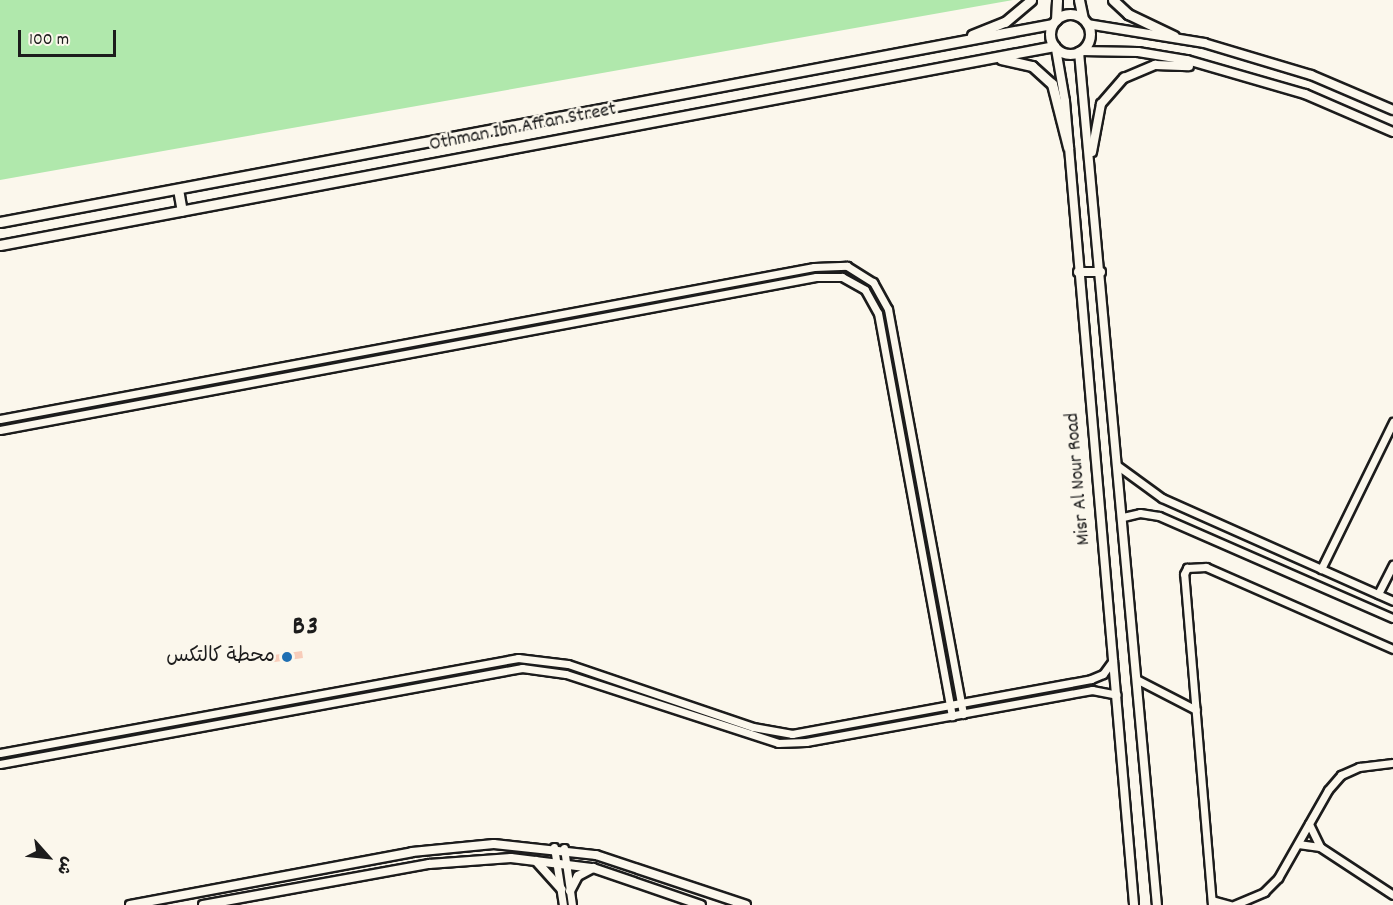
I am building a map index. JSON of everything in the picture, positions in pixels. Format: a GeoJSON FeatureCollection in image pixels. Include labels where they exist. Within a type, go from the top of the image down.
{"type":"FeatureCollection","features":[{"type":"Feature","properties":{"kind":"main road"},"geometry":{"type":"LineString","coordinates":[[952,42],[1005,22],[1031,0]]}},
{"type":"Feature","properties":{"kind":"main road"},"geometry":{"type":"LineString","coordinates":[[1057,0],[1054,22],[1055,48],[1080,52],[1090,35],[1079,0]]}},
{"type":"Feature","properties":{"kind":"main road"},"geometry":{"type":"LineString","coordinates":[[1113,0],[1128,14],[1174,36]]}},
{"type":"Feature","properties":{"kind":"main road"},"geometry":{"type":"LineString","coordinates":[[1054,22],[1066,14],[1085,21]]}},
{"type":"Feature","properties":{"kind":"main road","name":"Othman Ibn Affan Street"},"geometry":{"type":"LineString","coordinates":[[0,222],[1054,22]]}},
{"type":"Feature","properties":{"kind":"main road","name":"Othman Ibn Affan Street"},"geometry":{"type":"LineString","coordinates":[[0,245],[1055,48]]}},
{"type":"Feature","properties":{"kind":"main road"},"geometry":{"type":"LineString","coordinates":[[993,58],[1024,63],[1046,77],[1056,92],[1068,147]]}},
{"type":"Feature","properties":{"kind":"main road"},"geometry":{"type":"LineString","coordinates":[[178,189],[182,211]]}},
{"type":"Feature","properties":{"kind":"street"},"geometry":{"type":"LineString","coordinates":[[1085,21],[1174,36],[1311,75],[1393,110]]}},
{"type":"Feature","properties":{"kind":"street","name":"Misr Al Nour Road"},"geometry":{"type":"LineString","coordinates":[[1055,48],[1068,147],[1134,905]]}},
{"type":"Feature","properties":{"kind":"street"},"geometry":{"type":"LineString","coordinates":[[1080,52],[1138,52],[1208,66],[1305,94],[1393,132]]}},
{"type":"Feature","properties":{"kind":"street","name":"Misr Al Nour Road"},"geometry":{"type":"LineString","coordinates":[[1080,52],[1089,173],[1101,272],[1157,905]]}},
{"type":"Feature","properties":{"kind":"street"},"geometry":{"type":"LineString","coordinates":[[1089,173],[1095,119],[1101,104],[1124,78],[1155,64],[1208,66]]}},
{"type":"Feature","properties":{"kind":"street"},"geometry":{"type":"LineString","coordinates":[[0,419],[814,267],[847,267],[873,282],[888,309],[963,714]]}},
{"type":"Feature","properties":{"kind":"street"},"geometry":{"type":"LineString","coordinates":[[1078,272],[1101,272]]}},
{"type":"Feature","properties":{"kind":"street"},"geometry":{"type":"LineString","coordinates":[[0,430],[816,277],[842,277],[865,290],[878,313],[952,716]]}},
{"type":"Feature","properties":{"kind":"street"},"geometry":{"type":"LineString","coordinates":[[1321,568],[1393,422]]}},
{"type":"Feature","properties":{"kind":"street"},"geometry":{"type":"LineString","coordinates":[[1118,466],[1162,498],[1393,601]]}},
{"type":"Feature","properties":{"kind":"street"},"geometry":{"type":"LineString","coordinates":[[1123,517],[1140,513],[1160,516],[1393,618]]}},
{"type":"Feature","properties":{"kind":"street"},"geometry":{"type":"LineString","coordinates":[[1393,649],[1193,564],[1184,574],[1212,902],[1232,905],[1270,887],[1341,775],[1359,767],[1393,763]]}},
{"type":"Feature","properties":{"kind":"street"},"geometry":{"type":"LineString","coordinates":[[1378,594],[1393,565]]}},
{"type":"Feature","properties":{"kind":"street"},"geometry":{"type":"LineString","coordinates":[[0,753],[518,658],[568,664],[778,733],[804,732],[1091,679],[1103,674],[1113,660]]}},
{"type":"Feature","properties":{"kind":"street"},"geometry":{"type":"LineString","coordinates":[[0,764],[522,668],[566,674],[778,743],[952,716],[1092,690],[1117,695]]}},
{"type":"Feature","properties":{"kind":"street"},"geometry":{"type":"LineString","coordinates":[[1137,680],[1196,710]]}},
{"type":"Feature","properties":{"kind":"street"},"geometry":{"type":"LineString","coordinates":[[1309,824],[1320,847]]}},
{"type":"Feature","properties":{"kind":"street"},"geometry":{"type":"LineString","coordinates":[[130,905],[427,850],[494,844],[554,847],[617,861],[746,905]]}},
{"type":"Feature","properties":{"kind":"street"},"geometry":{"type":"LineString","coordinates":[[1298,844],[1320,847],[1393,894]]}},
{"type":"Feature","properties":{"kind":"street"},"geometry":{"type":"LineString","coordinates":[[554,847],[561,862],[572,905]]}},
{"type":"Feature","properties":{"kind":"street"},"geometry":{"type":"LineString","coordinates":[[563,905],[561,862],[564,849]]}},
{"type":"Feature","properties":{"kind":"street"},"geometry":{"type":"LineString","coordinates":[[533,859],[550,871],[561,889]]}},
{"type":"Feature","properties":{"kind":"street"},"geometry":{"type":"LineString","coordinates":[[203,905],[429,864],[533,859],[593,868],[701,905]]}},
{"type":"Feature","properties":{"kind":"street"},"geometry":{"type":"LineString","coordinates":[[570,891],[579,876],[593,868]]}},
{"type":"Feature","properties":{"kind":"green space"},"geometry":{"type":"Polygon","coordinates":[[[0,0],[1013,0],[0,180],[0,0]]]}},
{"type":"Feature","properties":{"kind":"building","name":"محطة كالتكس"},"geometry":{"type":"Polygon","coordinates":[[[302,651],[303,658],[271,662],[270,655],[302,651]]]}},
{"type":"Feature","properties":{"kind":"place","name":"محطة كالتكس"},"geometry":{"type":"Point","coordinates":[287,657]}},
{"type":"Feature","properties":{"kind":"district","name":"B3"},"geometry":{"type":"Point","coordinates":[306,628]}}]}
